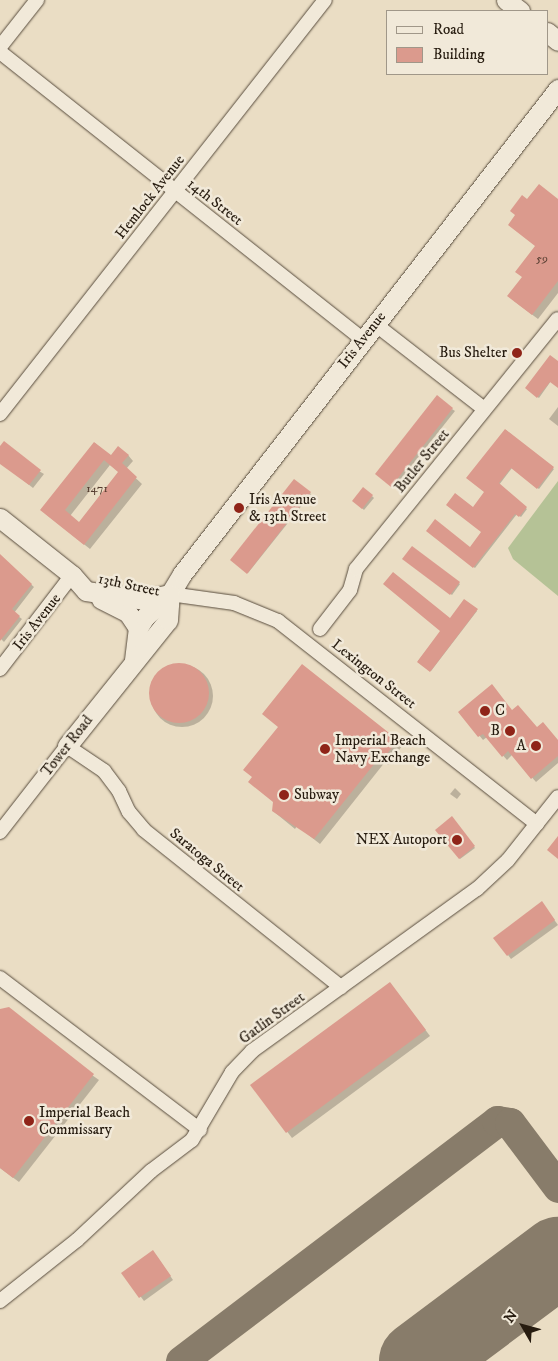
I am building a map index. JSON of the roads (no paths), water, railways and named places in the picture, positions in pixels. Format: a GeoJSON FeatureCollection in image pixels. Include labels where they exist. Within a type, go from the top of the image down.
{"type":"FeatureCollection","features":[{"type":"Feature","properties":{"kind":"street"},"geometry":{"type":"LineString","coordinates":[[0,47],[37,0]]}},
{"type":"Feature","properties":{"kind":"street","name":"Hemlock Avenue"},"geometry":{"type":"LineString","coordinates":[[0,414],[325,0]]}},
{"type":"Feature","properties":{"kind":"street"},"geometry":{"type":"LineString","coordinates":[[506,0],[519,10]]}},
{"type":"Feature","properties":{"kind":"street"},"geometry":{"type":"LineString","coordinates":[[548,33],[558,41]]}},
{"type":"Feature","properties":{"kind":"street","name":"14th Street"},"geometry":{"type":"LineString","coordinates":[[0,52],[363,340]]}},
{"type":"Feature","properties":{"kind":"street","name":"Iris Avenue"},"geometry":{"type":"LineString","coordinates":[[170,594],[182,574],[558,88]]}},
{"type":"Feature","properties":{"kind":"street","name":"Butler Street"},"geometry":{"type":"LineString","coordinates":[[320,629],[350,590],[356,570],[558,319]]}},
{"type":"Feature","properties":{"kind":"street"},"geometry":{"type":"LineString","coordinates":[[375,324],[484,409]]}},
{"type":"Feature","properties":{"kind":"street","name":"13th Street"},"geometry":{"type":"LineString","coordinates":[[0,518],[72,575],[86,591],[145,600],[170,594]]}},
{"type":"Feature","properties":{"kind":"street","name":"Iris Avenue"},"geometry":{"type":"LineString","coordinates":[[0,669],[72,575]]}},
{"type":"Feature","properties":{"kind":"street","name":"13th Street"},"geometry":{"type":"LineString","coordinates":[[72,575],[170,594]]}},
{"type":"Feature","properties":{"kind":"street"},"geometry":{"type":"LineString","coordinates":[[86,591],[128,613],[142,635]]}},
{"type":"Feature","properties":{"kind":"street","name":"Tower Road"},"geometry":{"type":"LineString","coordinates":[[0,832],[134,660],[142,635],[145,617],[170,594]]}},
{"type":"Feature","properties":{"kind":"street","name":"Lexington Street"},"geometry":{"type":"LineString","coordinates":[[170,594],[234,603],[278,621],[537,824]]}},
{"type":"Feature","properties":{"kind":"street","name":"Saratoga Street"},"geometry":{"type":"LineString","coordinates":[[67,746],[104,771],[119,791],[129,812],[144,830],[341,987]]}},
{"type":"Feature","properties":{"kind":"street","name":"Gatlin Street"},"geometry":{"type":"LineString","coordinates":[[0,1301],[77,1240],[200,1130],[242,1060],[477,889],[508,860],[558,797]]}},
{"type":"Feature","properties":{"kind":"street"},"geometry":{"type":"LineString","coordinates":[[0,978],[200,1130]]}},
{"type":"Feature","properties":{"kind":"place","name":"Bus Shelter"},"geometry":{"type":"Point","coordinates":[517,353]}},
{"type":"Feature","properties":{"kind":"place","name":"Iris Avenue & 13th Street"},"geometry":{"type":"Point","coordinates":[239,508]}},
{"type":"Feature","properties":{"kind":"place","name":"C"},"geometry":{"type":"Point","coordinates":[485,711]}},
{"type":"Feature","properties":{"kind":"place","name":"B"},"geometry":{"type":"Point","coordinates":[510,731]}},
{"type":"Feature","properties":{"kind":"place","name":"A"},"geometry":{"type":"Point","coordinates":[536,746]}},
{"type":"Feature","properties":{"kind":"place","name":"Imperial Beach Navy Exchange"},"geometry":{"type":"Point","coordinates":[325,749]}},
{"type":"Feature","properties":{"kind":"place","name":"Subway"},"geometry":{"type":"Point","coordinates":[284,795]}},
{"type":"Feature","properties":{"kind":"place","name":"NEX Autoport"},"geometry":{"type":"Point","coordinates":[457,840]}},
{"type":"Feature","properties":{"kind":"place","name":"Imperial Beach Commissary"},"geometry":{"type":"Point","coordinates":[29,1121]}}]}
